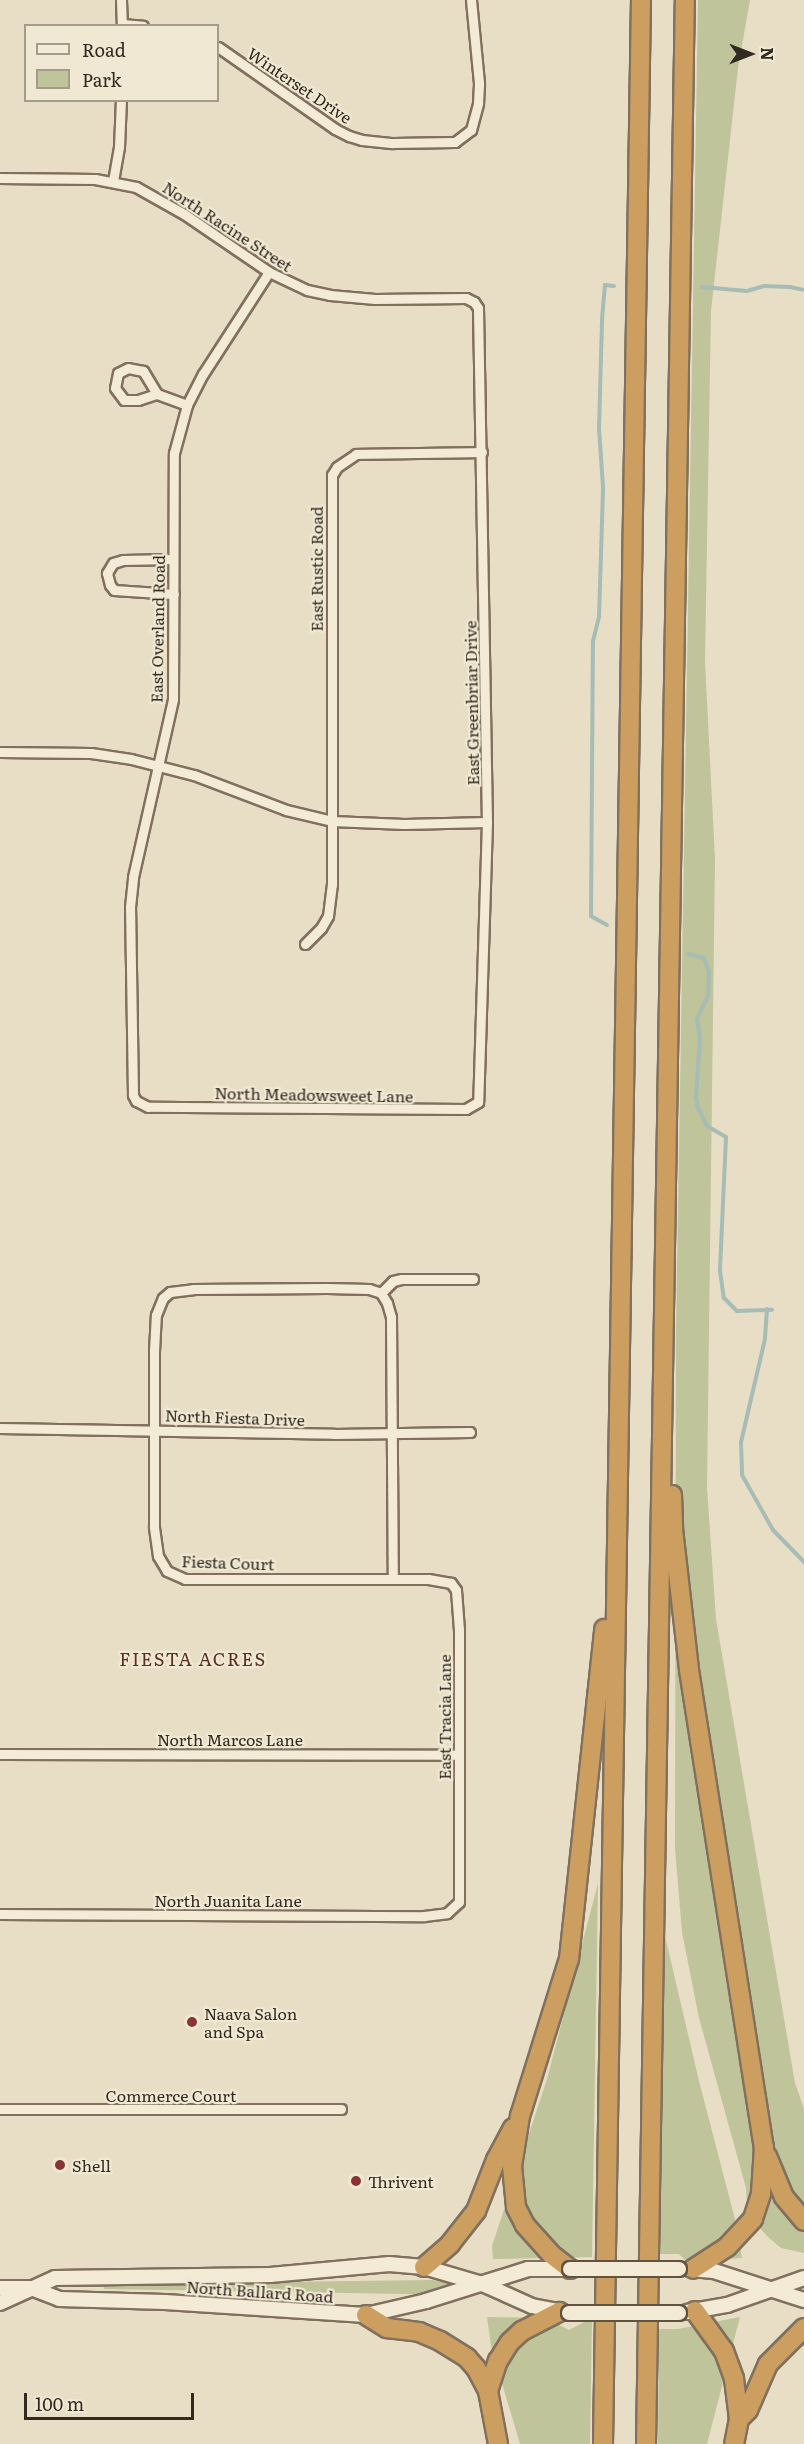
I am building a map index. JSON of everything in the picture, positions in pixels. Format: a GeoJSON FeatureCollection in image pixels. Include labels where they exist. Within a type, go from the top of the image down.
{"type":"FeatureCollection","features":[{"type":"Feature","properties":{"kind":"highway"},"geometry":{"type":"LineString","coordinates":[[603,2444],[641,0]]}},
{"type":"Feature","properties":{"kind":"highway"},"geometry":{"type":"LineString","coordinates":[[646,2444],[685,0]]}},
{"type":"Feature","properties":{"kind":"highway"},"geometry":{"type":"LineString","coordinates":[[662,1386],[672,1424],[673,1529],[688,1659],[764,2147],[761,2194],[753,2219],[727,2247],[686,2269]]}},
{"type":"Feature","properties":{"kind":"highway"},"geometry":{"type":"LineString","coordinates":[[570,2269],[534,2236],[516,2207],[512,2166],[520,2116],[565,1977],[573,1939],[603,1631],[605,1584],[616,1527]]}},
{"type":"Feature","properties":{"kind":"highway"},"geometry":{"type":"LineString","coordinates":[[424,2266],[450,2244],[476,2211],[496,2160],[520,2116]]}},
{"type":"Feature","properties":{"kind":"highway"},"geometry":{"type":"LineString","coordinates":[[764,2147],[784,2197],[804,2221]]}},
{"type":"Feature","properties":{"kind":"highway"},"geometry":{"type":"LineString","coordinates":[[488,2391],[498,2361],[510,2342],[522,2331],[564,2312]]}},
{"type":"Feature","properties":{"kind":"highway"},"geometry":{"type":"LineString","coordinates":[[687,2312],[727,2358],[734,2379],[739,2420],[734,2444]]}},
{"type":"Feature","properties":{"kind":"highway"},"geometry":{"type":"LineString","coordinates":[[366,2315],[387,2328],[419,2332],[440,2341],[467,2358],[476,2368],[488,2391],[498,2444]]}},
{"type":"Feature","properties":{"kind":"highway"},"geometry":{"type":"LineString","coordinates":[[739,2420],[748,2410],[768,2364],[804,2328]]}},
{"type":"Feature","properties":{"kind":"main road","name":"North Ballard Road"},"geometry":{"type":"LineString","coordinates":[[0,2288],[31,2288],[55,2278],[270,2274],[364,2264],[424,2266],[485,2284],[532,2306],[564,2312],[687,2312],[728,2305],[804,2278]]}},
{"type":"Feature","properties":{"kind":"main road","name":"North Ballard Road"},"geometry":{"type":"LineString","coordinates":[[31,2288],[59,2300],[165,2302],[366,2315],[485,2284],[528,2269],[686,2269],[721,2273],[804,2300]]}},
{"type":"Feature","properties":{"kind":"main road"},"geometry":{"type":"LineString","coordinates":[[0,2303],[31,2288]]}},
{"type":"Feature","properties":{"kind":"street"},"geometry":{"type":"LineString","coordinates":[[121,0],[122,24]]}},
{"type":"Feature","properties":{"kind":"street","name":"Winterset Drive"},"geometry":{"type":"LineString","coordinates":[[219,48],[335,129],[362,140],[393,143],[455,142],[464,138],[471,129],[478,103],[479,83],[471,0]]}},
{"type":"Feature","properties":{"kind":"street"},"geometry":{"type":"LineString","coordinates":[[113,181],[119,147],[121,102]]}},
{"type":"Feature","properties":{"kind":"street","name":"North Racine Street"},"geometry":{"type":"LineString","coordinates":[[0,178],[113,181],[136,187],[160,199],[287,283],[330,296],[375,299],[466,298],[475,303]]}},
{"type":"Feature","properties":{"kind":"street","name":"East Overland Road"},"geometry":{"type":"LineString","coordinates":[[148,1107],[136,1101],[131,1084],[130,907],[133,877],[159,765],[173,691],[174,453],[187,405],[203,374],[269,272]]}},
{"type":"Feature","properties":{"kind":"street","name":"East Greenbriar Drive"},"geometry":{"type":"LineString","coordinates":[[475,303],[478,308],[482,452],[487,822],[478,1102]]}},
{"type":"Feature","properties":{"kind":"street"},"geometry":{"type":"LineString","coordinates":[[157,394],[143,371],[128,368],[118,373],[115,388],[124,400],[138,400],[157,394],[187,405]]}},
{"type":"Feature","properties":{"kind":"street","name":"East Rustic Road"},"geometry":{"type":"LineString","coordinates":[[305,944],[328,916],[332,885],[332,475],[337,467],[356,454],[482,452]]}},
{"type":"Feature","properties":{"kind":"street"},"geometry":{"type":"LineString","coordinates":[[173,559],[123,560],[113,563],[107,573],[114,590],[174,594]]}},
{"type":"Feature","properties":{"kind":"street"},"geometry":{"type":"LineString","coordinates":[[0,752],[91,753],[159,765],[286,810],[332,821],[404,825],[487,822]]}},
{"type":"Feature","properties":{"kind":"street","name":"North Meadowsweet Lane"},"geometry":{"type":"LineString","coordinates":[[148,1107],[451,1110],[466,1109],[478,1102]]}},
{"type":"Feature","properties":{"kind":"street"},"geometry":{"type":"LineString","coordinates":[[393,1579],[391,1317],[381,1293],[393,1281],[402,1279],[473,1279]]}},
{"type":"Feature","properties":{"kind":"street","name":"Fiesta Court"},"geometry":{"type":"LineString","coordinates":[[381,1293],[369,1289],[327,1288],[193,1289],[170,1292],[163,1298],[156,1315],[155,1543],[160,1562],[167,1571],[184,1579],[393,1579]]}},
{"type":"Feature","properties":{"kind":"street","name":"North Fiesta Drive"},"geometry":{"type":"LineString","coordinates":[[0,1428],[392,1434],[470,1432]]}},
{"type":"Feature","properties":{"kind":"street","name":"East Tracia Lane"},"geometry":{"type":"LineString","coordinates":[[393,1579],[443,1581],[451,1583],[456,1590],[459,1630],[460,1893],[459,1902],[454,1908]]}},
{"type":"Feature","properties":{"kind":"street","name":"North Marcos Lane"},"geometry":{"type":"LineString","coordinates":[[0,1754],[459,1755]]}},
{"type":"Feature","properties":{"kind":"street","name":"North Juanita Lane"},"geometry":{"type":"LineString","coordinates":[[0,1914],[424,1916],[438,1915],[454,1908]]}},
{"type":"Feature","properties":{"kind":"street","name":"Commerce Court"},"geometry":{"type":"LineString","coordinates":[[0,2109],[341,2109]]}},
{"type":"Feature","properties":{"kind":"green space"},"geometry":{"type":"Polygon","coordinates":[[[698,0],[750,0],[738,68],[711,311],[705,661],[715,859],[707,1488],[716,1619],[795,2083],[804,2109],[804,2253],[781,2248],[768,2237],[759,2227],[747,2203],[746,2188],[699,2018],[682,1932],[675,1849],[676,1332],[698,0]]]}},
{"type":"Feature","properties":{"kind":"green space"},"geometry":{"type":"Polygon","coordinates":[[[598,1883],[592,2257],[493,2259],[492,2246],[547,2079],[598,1883]]]}},
{"type":"Feature","properties":{"kind":"green space"},"geometry":{"type":"Polygon","coordinates":[[[665,1936],[699,2081],[737,2227],[742,2258],[687,2262],[679,2254],[660,2254],[665,1936]]]}},
{"type":"Feature","properties":{"kind":"green space"},"geometry":{"type":"Polygon","coordinates":[[[433,2280],[459,2286],[467,2295],[104,2289],[103,2284],[433,2280]]]}},
{"type":"Feature","properties":{"kind":"green space"},"geometry":{"type":"Polygon","coordinates":[[[487,2317],[546,2318],[569,2330],[592,2318],[590,2444],[520,2444],[491,2346],[487,2317]]]}},
{"type":"Feature","properties":{"kind":"green space"},"geometry":{"type":"Polygon","coordinates":[[[740,2317],[707,2444],[658,2444],[659,2329],[678,2329],[740,2317]]]}},
{"type":"Feature","properties":{"kind":"waterway"},"geometry":{"type":"LineString","coordinates":[[607,925],[591,916],[593,641],[599,617],[603,487],[599,429],[602,319],[605,285],[614,286]]}},
{"type":"Feature","properties":{"kind":"waterway"},"geometry":{"type":"LineString","coordinates":[[702,287],[747,291],[764,286],[804,290]]}},
{"type":"Feature","properties":{"kind":"waterway"},"geometry":{"type":"LineString","coordinates":[[688,954],[704,958],[709,972],[708,996],[697,1019],[700,1037],[696,1097],[698,1108],[707,1126],[726,1137],[720,1271],[724,1298],[737,1311],[772,1310]]}},
{"type":"Feature","properties":{"kind":"waterway"},"geometry":{"type":"LineString","coordinates":[[767,1309],[765,1339],[741,1442],[742,1475],[773,1530],[804,1562]]}},
{"type":"Feature","properties":{"kind":"place","name":"Naava Salon and Spa"},"geometry":{"type":"Point","coordinates":[192,2022]}},
{"type":"Feature","properties":{"kind":"place","name":"Shell"},"geometry":{"type":"Point","coordinates":[60,2165]}},
{"type":"Feature","properties":{"kind":"place","name":"Thrivent"},"geometry":{"type":"Point","coordinates":[356,2181]}},
{"type":"Feature","properties":{"kind":"district","name":"FIESTA ACRES"},"geometry":{"type":"Point","coordinates":[193,1659]}}]}
